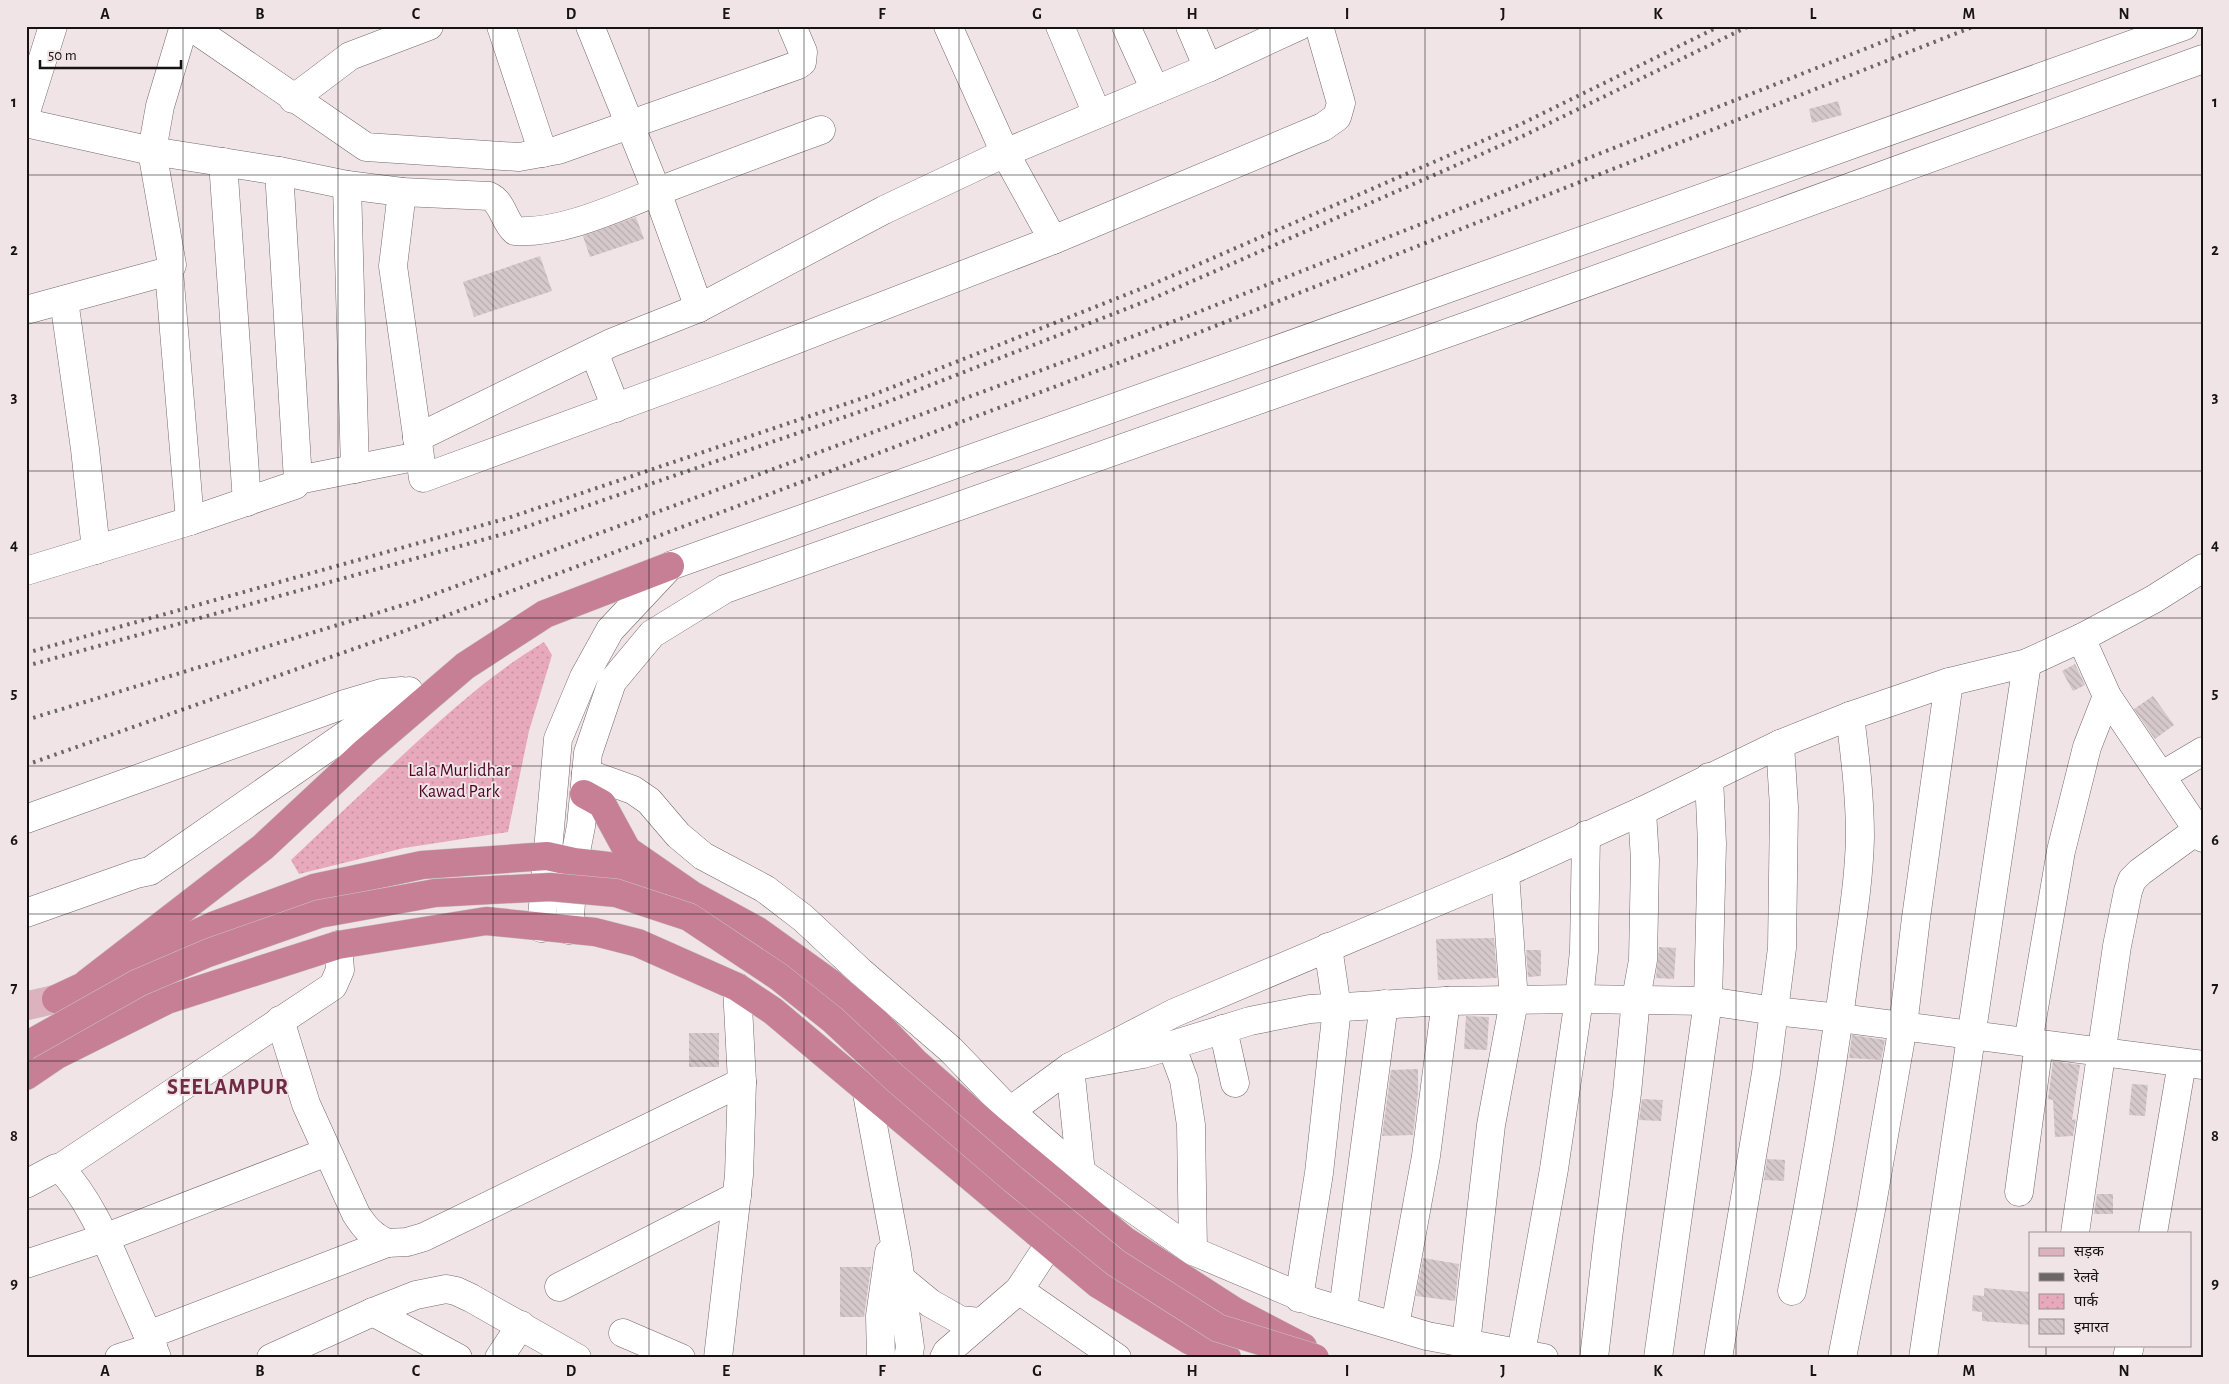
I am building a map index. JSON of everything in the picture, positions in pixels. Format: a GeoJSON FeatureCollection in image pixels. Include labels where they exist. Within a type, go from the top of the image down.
{"type":"FeatureCollection","features":[{"type":"Feature","properties":{"kind":"highway"},"geometry":{"type":"LineString","coordinates":[[87,983],[263,847],[366,751],[418,695],[545,614],[670,566]]}},
{"type":"Feature","properties":{"kind":"highway"},"geometry":{"type":"LineString","coordinates":[[585,783],[602,804],[627,850],[692,896],[758,931],[829,982],[877,1023],[916,1063],[991,1129],[1124,1240],[1234,1311],[1324,1358]]}},
{"type":"Feature","properties":{"kind":"highway"},"geometry":{"type":"LineString","coordinates":[[56,999],[215,925],[314,888],[422,865],[546,856],[608,866],[692,896]]}},
{"type":"Feature","properties":{"kind":"highway"},"geometry":{"type":"LineString","coordinates":[[26,1046],[138,983],[208,953],[319,914],[435,893],[550,888],[616,893],[689,917],[779,976],[833,1020],[895,1078],[1014,1180],[1116,1263],[1218,1328],[1316,1358]]}},
{"type":"Feature","properties":{"kind":"highway"},"geometry":{"type":"LineString","coordinates":[[26,1076],[57,1055],[167,1000],[338,945],[419,930],[486,921],[595,932],[638,943],[737,987],[773,1011],[1098,1284],[1189,1340],[1227,1358]]}},
{"type":"Feature","properties":{"kind":"main road"},"geometry":{"type":"LineString","coordinates":[[26,1006],[56,999]]}},
{"type":"Feature","properties":{"kind":"street"},"geometry":{"type":"LineString","coordinates":[[26,112],[53,26]]}},
{"type":"Feature","properties":{"kind":"street"},"geometry":{"type":"LineString","coordinates":[[184,26],[160,106],[152,151],[172,265],[169,271],[190,521]]}},
{"type":"Feature","properties":{"kind":"street"},"geometry":{"type":"LineString","coordinates":[[190,26],[293,99],[366,147],[519,157],[543,153],[631,125],[798,65],[802,62],[803,52],[792,26]]}},
{"type":"Feature","properties":{"kind":"street"},"geometry":{"type":"LineString","coordinates":[[293,99],[350,56],[429,26]]}},
{"type":"Feature","properties":{"kind":"street"},"geometry":{"type":"LineString","coordinates":[[501,26],[543,153]]}},
{"type":"Feature","properties":{"kind":"street"},"geometry":{"type":"LineString","coordinates":[[590,26],[658,192],[699,308]]}},
{"type":"Feature","properties":{"kind":"street"},"geometry":{"type":"LineString","coordinates":[[948,26],[1005,154],[1053,240]]}},
{"type":"Feature","properties":{"kind":"street"},"geometry":{"type":"LineString","coordinates":[[1060,26],[1097,114]]}},
{"type":"Feature","properties":{"kind":"street"},"geometry":{"type":"LineString","coordinates":[[1126,26],[1155,90]]}},
{"type":"Feature","properties":{"kind":"street"},"geometry":{"type":"LineString","coordinates":[[1190,26],[1208,68]]}},
{"type":"Feature","properties":{"kind":"street"},"geometry":{"type":"LineString","coordinates":[[26,571],[247,502],[290,487],[298,480],[355,469],[418,447],[594,352],[699,308],[884,210],[1005,154],[1208,68],[1298,26]]}},
{"type":"Feature","properties":{"kind":"street"},"geometry":{"type":"LineString","coordinates":[[402,192],[393,266],[423,478],[616,408],[1053,240],[1309,134],[1336,117],[1340,103],[1319,26]]}},
{"type":"Feature","properties":{"kind":"street"},"geometry":{"type":"LineString","coordinates":[[541,928],[558,739],[584,677],[610,630],[670,566],[2184,26]]}},
{"type":"Feature","properties":{"kind":"street"},"geometry":{"type":"LineString","coordinates":[[569,930],[574,862],[588,753],[612,682],[652,634],[725,589],[1466,326],[2203,59]]}},
{"type":"Feature","properties":{"kind":"street"},"geometry":{"type":"LineString","coordinates":[[26,123],[152,151],[279,170],[347,185],[402,192],[489,196],[497,201],[510,227],[515,231],[523,232],[565,224],[627,204],[821,130]]}},
{"type":"Feature","properties":{"kind":"street"},"geometry":{"type":"LineString","coordinates":[[223,162],[247,502]]}},
{"type":"Feature","properties":{"kind":"street"},"geometry":{"type":"LineString","coordinates":[[279,170],[298,480]]}},
{"type":"Feature","properties":{"kind":"street"},"geometry":{"type":"LineString","coordinates":[[347,185],[355,469]]}},
{"type":"Feature","properties":{"kind":"street"},"geometry":{"type":"LineString","coordinates":[[26,310],[169,271]]}},
{"type":"Feature","properties":{"kind":"street"},"geometry":{"type":"LineString","coordinates":[[64,300],[85,449],[96,550]]}},
{"type":"Feature","properties":{"kind":"street"},"geometry":{"type":"LineString","coordinates":[[594,352],[616,408]]}},
{"type":"Feature","properties":{"kind":"street"},"geometry":{"type":"LineString","coordinates":[[1010,1110],[1070,1067],[1174,1014],[1505,873],[1586,834],[1642,811],[1780,744],[1850,716],[1949,682],[2026,663],[2081,638],[2154,599],[2203,568]]}},
{"type":"Feature","properties":{"kind":"street"},"geometry":{"type":"LineString","coordinates":[[626,613],[652,634]]}},
{"type":"Feature","properties":{"kind":"street"},"geometry":{"type":"LineString","coordinates":[[2075,1232],[2117,946],[2128,891],[2132,880],[2201,831],[2107,696],[2081,638]]}},
{"type":"Feature","properties":{"kind":"street"},"geometry":{"type":"LineString","coordinates":[[1923,1358],[2026,663]]}},
{"type":"Feature","properties":{"kind":"street"},"geometry":{"type":"LineString","coordinates":[[1842,1358],[1870,1220],[1903,1026],[1949,682]]}},
{"type":"Feature","properties":{"kind":"street"},"geometry":{"type":"LineString","coordinates":[[26,819],[345,704],[398,690],[418,695]]}},
{"type":"Feature","properties":{"kind":"street"},"geometry":{"type":"LineString","coordinates":[[26,913],[136,874],[150,871],[418,695]]}},
{"type":"Feature","properties":{"kind":"street"},"geometry":{"type":"LineString","coordinates":[[2019,1192],[2034,1044],[2061,851],[2087,747],[2107,696]]}},
{"type":"Feature","properties":{"kind":"street"},"geometry":{"type":"LineString","coordinates":[[1792,1291],[1809,1208],[1840,1018],[1857,890],[1859,791],[1850,716]]}},
{"type":"Feature","properties":{"kind":"street"},"geometry":{"type":"LineString","coordinates":[[1718,1358],[1775,1012],[1782,948],[1784,806],[1780,744]]}},
{"type":"Feature","properties":{"kind":"street"},"geometry":{"type":"LineString","coordinates":[[2161,776],[2203,751]]}},
{"type":"Feature","properties":{"kind":"street"},"geometry":{"type":"LineString","coordinates":[[1658,1358],[1708,1001],[1712,854],[1709,777]]}},
{"type":"Feature","properties":{"kind":"street"},"geometry":{"type":"LineString","coordinates":[[585,783],[633,790],[649,801],[678,835],[703,856],[765,889],[804,918],[861,972],[950,1049],[1010,1110],[1081,1173],[1193,1251],[1299,1298],[1427,1336],[1532,1356],[1554,1168],[1580,999],[1584,950],[1586,834]]}},
{"type":"Feature","properties":{"kind":"street"},"geometry":{"type":"LineString","coordinates":[[1594,1358],[1627,1093],[1636,999],[1643,960],[1646,916],[1642,811]]}},
{"type":"Feature","properties":{"kind":"street"},"geometry":{"type":"LineString","coordinates":[[1466,1343],[1491,1125],[1514,1001],[1505,873]]}},
{"type":"Feature","properties":{"kind":"street"},"geometry":{"type":"LineString","coordinates":[[26,1184],[51,1169],[60,1168],[333,986],[340,970],[338,945]]}},
{"type":"Feature","properties":{"kind":"street"},"geometry":{"type":"LineString","coordinates":[[1299,1298],[1319,1173],[1338,1008],[1328,947]]}},
{"type":"Feature","properties":{"kind":"street"},"geometry":{"type":"LineString","coordinates":[[718,1358],[737,1196],[742,1082],[737,987]]}},
{"type":"Feature","properties":{"kind":"street"},"geometry":{"type":"LineString","coordinates":[[1070,1067],[1126,1058],[1286,1012],[1446,1001],[1580,999],[1708,1001],[1775,1012],[1840,1018],[2192,1064],[2153,1232]]}},
{"type":"Feature","properties":{"kind":"street"},"geometry":{"type":"LineString","coordinates":[[1395,1326],[1426,1156],[1446,1001]]}},
{"type":"Feature","properties":{"kind":"street"},"geometry":{"type":"LineString","coordinates":[[1343,1310],[1384,1004]]}},
{"type":"Feature","properties":{"kind":"street"},"geometry":{"type":"LineString","coordinates":[[280,1020],[302,1094],[356,1214],[366,1229],[376,1238],[387,1242],[408,1242],[424,1236],[742,1082]]}},
{"type":"Feature","properties":{"kind":"street"},"geometry":{"type":"LineString","coordinates":[[1223,1029],[1235,1083]]}},
{"type":"Feature","properties":{"kind":"street"},"geometry":{"type":"LineString","coordinates":[[1171,1045],[1184,1080],[1190,1116],[1193,1251]]}},
{"type":"Feature","properties":{"kind":"street"},"geometry":{"type":"LineString","coordinates":[[1070,1067],[1081,1173]]}},
{"type":"Feature","properties":{"kind":"street"},"geometry":{"type":"LineString","coordinates":[[866,1088],[901,1279],[910,1347],[908,1358]]}},
{"type":"Feature","properties":{"kind":"street"},"geometry":{"type":"LineString","coordinates":[[26,1264],[104,1238],[327,1152]]}},
{"type":"Feature","properties":{"kind":"street"},"geometry":{"type":"LineString","coordinates":[[60,1168],[82,1197],[104,1238],[152,1347]]}},
{"type":"Feature","properties":{"kind":"street"},"geometry":{"type":"LineString","coordinates":[[560,1288],[737,1196]]}},
{"type":"Feature","properties":{"kind":"street"},"geometry":{"type":"LineString","coordinates":[[881,1358],[882,1300],[894,1235]]}},
{"type":"Feature","properties":{"kind":"street"},"geometry":{"type":"LineString","coordinates":[[119,1358],[152,1347],[387,1242]]}},
{"type":"Feature","properties":{"kind":"street"},"geometry":{"type":"LineString","coordinates":[[944,1358],[947,1352],[1018,1290],[1050,1243]]}},
{"type":"Feature","properties":{"kind":"street"},"geometry":{"type":"LineString","coordinates":[[901,1279],[930,1303],[960,1320],[980,1322]]}},
{"type":"Feature","properties":{"kind":"street"},"geometry":{"type":"LineString","coordinates":[[271,1358],[373,1312],[416,1295],[446,1290],[456,1291],[471,1298],[577,1358]]}},
{"type":"Feature","properties":{"kind":"street"},"geometry":{"type":"LineString","coordinates":[[1018,1290],[1117,1358]]}},
{"type":"Feature","properties":{"kind":"street"},"geometry":{"type":"LineString","coordinates":[[373,1312],[458,1358]]}},
{"type":"Feature","properties":{"kind":"street"},"geometry":{"type":"LineString","coordinates":[[499,1358],[521,1326]]}},
{"type":"Feature","properties":{"kind":"street"},"geometry":{"type":"LineString","coordinates":[[624,1333],[681,1358]]}},
{"type":"Feature","properties":{"kind":"green space","name":"Lala Murlidhar Kawad Park"},"geometry":{"type":"Polygon","coordinates":[[[544,642],[552,655],[529,731],[508,832],[404,848],[299,874],[291,860],[455,708],[489,680],[544,642]]]}},
{"type":"Feature","properties":{"kind":"building"},"geometry":{"type":"Polygon","coordinates":[[[1838,101],[1842,115],[1812,123],[1809,109],[1838,101]]]}},
{"type":"Feature","properties":{"kind":"building"},"geometry":{"type":"Polygon","coordinates":[[[636,217],[644,239],[590,257],[583,236],[636,217]]]}},
{"type":"Feature","properties":{"kind":"building"},"geometry":{"type":"Polygon","coordinates":[[[540,256],[552,291],[474,317],[463,282],[540,256]]]}},
{"type":"Feature","properties":{"kind":"building"},"geometry":{"type":"Polygon","coordinates":[[[2075,664],[2085,685],[2073,691],[2062,671],[2075,664]]]}},
{"type":"Feature","properties":{"kind":"building"},"geometry":{"type":"Polygon","coordinates":[[[2153,696],[2174,725],[2155,739],[2134,709],[2153,696]]]}},
{"type":"Feature","properties":{"kind":"building"},"geometry":{"type":"Polygon","coordinates":[[[1494,938],[1497,978],[1438,980],[1436,939],[1494,938]]]}},
{"type":"Feature","properties":{"kind":"building"},"geometry":{"type":"Polygon","coordinates":[[[1659,947],[1676,948],[1674,979],[1656,978],[1659,947]]]}},
{"type":"Feature","properties":{"kind":"building"},"geometry":{"type":"Polygon","coordinates":[[[1526,950],[1541,950],[1541,976],[1528,977],[1526,950]]]}},
{"type":"Feature","properties":{"kind":"building"},"geometry":{"type":"Polygon","coordinates":[[[1466,1016],[1489,1017],[1487,1050],[1464,1049],[1466,1016]]]}},
{"type":"Feature","properties":{"kind":"building"},"geometry":{"type":"Polygon","coordinates":[[[689,1033],[719,1033],[719,1067],[689,1067],[689,1033]]]}},
{"type":"Feature","properties":{"kind":"building"},"geometry":{"type":"Polygon","coordinates":[[[1852,1035],[1885,1040],[1881,1060],[1849,1058],[1852,1035]]]}},
{"type":"Feature","properties":{"kind":"building"},"geometry":{"type":"Polygon","coordinates":[[[2053,1061],[2080,1065],[2072,1120],[2076,1119],[2073,1136],[2055,1137],[2053,1100],[2048,1099],[2053,1061]]]}},
{"type":"Feature","properties":{"kind":"building"},"geometry":{"type":"Polygon","coordinates":[[[1418,1069],[1418,1092],[1413,1135],[1382,1136],[1391,1070],[1418,1069]]]}},
{"type":"Feature","properties":{"kind":"building"},"geometry":{"type":"Polygon","coordinates":[[[2132,1084],[2148,1085],[2145,1116],[2129,1115],[2132,1084]]]}},
{"type":"Feature","properties":{"kind":"building"},"geometry":{"type":"Polygon","coordinates":[[[1642,1099],[1663,1100],[1661,1121],[1639,1120],[1642,1099]]]}},
{"type":"Feature","properties":{"kind":"building"},"geometry":{"type":"Polygon","coordinates":[[[1767,1159],[1785,1160],[1784,1181],[1764,1180],[1767,1159]]]}},
{"type":"Feature","properties":{"kind":"building"},"geometry":{"type":"Polygon","coordinates":[[[2097,1194],[2113,1194],[2113,1214],[2094,1214],[2097,1194]]]}},
{"type":"Feature","properties":{"kind":"building"},"geometry":{"type":"Polygon","coordinates":[[[1423,1258],[1459,1264],[1455,1301],[1416,1296],[1423,1258]]]}},
{"type":"Feature","properties":{"kind":"building"},"geometry":{"type":"Polygon","coordinates":[[[840,1267],[871,1267],[864,1317],[840,1317],[840,1267]]]}},
{"type":"Feature","properties":{"kind":"building"},"geometry":{"type":"Polygon","coordinates":[[[1984,1288],[2029,1292],[2029,1325],[1982,1321],[1982,1312],[1972,1311],[1973,1295],[1984,1296],[1984,1288]]]}},
{"type":"Feature","properties":{"kind":"railway"},"geometry":{"type":"LineString","coordinates":[[26,653],[508,518],[875,394],[1153,284],[1519,125],[1720,26]]}},
{"type":"Feature","properties":{"kind":"railway"},"geometry":{"type":"LineString","coordinates":[[26,666],[511,532],[882,404],[1154,298],[1525,135],[1749,26]]}},
{"type":"Feature","properties":{"kind":"railway"},"geometry":{"type":"LineString","coordinates":[[26,720],[413,602],[1188,316],[1923,26]]}},
{"type":"Feature","properties":{"kind":"railway"},"geometry":{"type":"LineString","coordinates":[[26,765],[424,624],[1195,334],[1975,26]]}},
{"type":"Feature","properties":{"kind":"district","name":"SEELAMPUR"},"geometry":{"type":"Point","coordinates":[228,1087]}}]}
